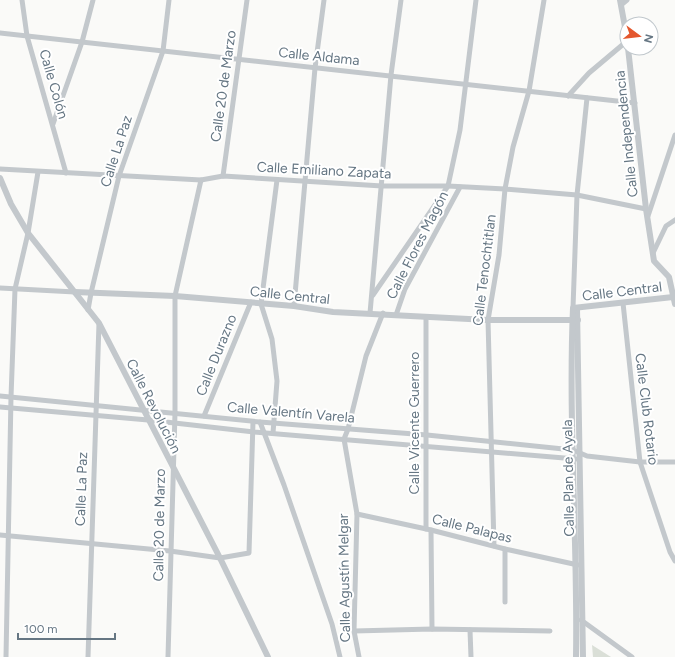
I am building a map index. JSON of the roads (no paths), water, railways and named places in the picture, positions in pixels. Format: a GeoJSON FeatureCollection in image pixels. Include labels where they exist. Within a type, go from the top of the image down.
{"type":"FeatureCollection","features":[{"type":"Feature","properties":{"kind":"street","name":"Calle Colón"},"geometry":{"type":"LineString","coordinates":[[22,0],[27,36],[66,173]]}},
{"type":"Feature","properties":{"kind":"street"},"geometry":{"type":"LineString","coordinates":[[53,124],[82,42],[93,0]]}},
{"type":"Feature","properties":{"kind":"street","name":"Calle La Paz"},"geometry":{"type":"LineString","coordinates":[[88,310],[119,176],[163,51],[169,0]]}},
{"type":"Feature","properties":{"kind":"street","name":"Calle 20 de Marzo"},"geometry":{"type":"LineString","coordinates":[[223,176],[247,0]]}},
{"type":"Feature","properties":{"kind":"street"},"geometry":{"type":"LineString","coordinates":[[294,306],[315,68],[324,0]]}},
{"type":"Feature","properties":{"kind":"street"},"geometry":{"type":"LineString","coordinates":[[370,313],[373,295],[391,75],[401,0]]}},
{"type":"Feature","properties":{"kind":"street"},"geometry":{"type":"LineString","coordinates":[[373,295],[448,186],[460,130],[476,0]]}},
{"type":"Feature","properties":{"kind":"street","name":"Calle Tenochtitlan"},"geometry":{"type":"LineString","coordinates":[[494,546],[488,320],[499,255],[505,189],[513,147],[529,91],[544,0]]}},
{"type":"Feature","properties":{"kind":"street"},"geometry":{"type":"LineString","coordinates":[[623,16],[620,2],[627,0]]}},
{"type":"Feature","properties":{"kind":"street","name":"Calle Aldama"},"geometry":{"type":"LineString","coordinates":[[0,33],[391,75],[465,86],[529,91],[636,103]]}},
{"type":"Feature","properties":{"kind":"street"},"geometry":{"type":"LineString","coordinates":[[568,96],[589,73],[619,46]]}},
{"type":"Feature","properties":{"kind":"street","name":"Calle Independencia"},"geometry":{"type":"LineString","coordinates":[[629,56],[636,103],[646,209],[654,261],[669,277],[675,304]]}},
{"type":"Feature","properties":{"kind":"street","name":"Calle Plan de Ayala"},"geometry":{"type":"LineString","coordinates":[[576,657],[576,618],[579,565],[574,298],[577,195],[587,98]]}},
{"type":"Feature","properties":{"kind":"street"},"geometry":{"type":"LineString","coordinates":[[647,217],[675,135]]}},
{"type":"Feature","properties":{"kind":"street","name":"Calle Emiliano Zapata"},"geometry":{"type":"LineString","coordinates":[[0,169],[201,180],[223,176],[276,180],[306,180],[382,186],[448,186],[505,189],[577,195],[646,209]]}},
{"type":"Feature","properties":{"kind":"street"},"geometry":{"type":"LineString","coordinates":[[6,657],[11,397],[16,289],[28,233],[38,172]]}},
{"type":"Feature","properties":{"kind":"street","name":"Calle Revolución"},"geometry":{"type":"LineString","coordinates":[[0,178],[11,204],[28,233],[99,323],[142,410],[220,558],[268,657]]}},
{"type":"Feature","properties":{"kind":"street","name":"Calle 20 de Marzo"},"geometry":{"type":"LineString","coordinates":[[168,657],[172,467],[175,413],[175,296],[201,180]]}},
{"type":"Feature","properties":{"kind":"street"},"geometry":{"type":"LineString","coordinates":[[273,433],[277,381],[272,339],[261,304],[276,180]]}},
{"type":"Feature","properties":{"kind":"street","name":"Calle Flores Magón"},"geometry":{"type":"LineString","coordinates":[[396,315],[405,289],[460,187]]}},
{"type":"Feature","properties":{"kind":"street"},"geometry":{"type":"LineString","coordinates":[[653,253],[666,226],[675,220]]}},
{"type":"Feature","properties":{"kind":"street","name":"Calle Central"},"geometry":{"type":"LineString","coordinates":[[0,288],[175,296],[294,306],[333,312],[488,320],[575,320]]}},
{"type":"Feature","properties":{"kind":"street","name":"Calle Central"},"geometry":{"type":"LineString","coordinates":[[575,308],[674,297]]}},
{"type":"Feature","properties":{"kind":"street","name":"Calle Durazno"},"geometry":{"type":"LineString","coordinates":[[204,416],[251,302]]}},
{"type":"Feature","properties":{"kind":"street","name":"Calle Club Rotario"},"geometry":{"type":"LineString","coordinates":[[623,303],[640,462],[670,552],[675,561]]}},
{"type":"Feature","properties":{"kind":"street"},"geometry":{"type":"LineString","coordinates":[[344,439],[348,429],[366,356],[383,314]]}},
{"type":"Feature","properties":{"kind":"street","name":"Calle Vicente Guerrero"},"geometry":{"type":"LineString","coordinates":[[426,317],[426,445],[432,629]]}},
{"type":"Feature","properties":{"kind":"street","name":"Calle La Paz"},"geometry":{"type":"LineString","coordinates":[[88,657],[99,323]]}},
{"type":"Feature","properties":{"kind":"street","name":"Calle Valentín Varela"},"geometry":{"type":"LineString","coordinates":[[0,396],[254,422],[491,442],[577,454]]}},
{"type":"Feature","properties":{"kind":"street","name":"Calle Valentín Varela"},"geometry":{"type":"LineString","coordinates":[[0,407],[148,420],[254,432],[426,445],[572,460],[577,454]]}},
{"type":"Feature","properties":{"kind":"street"},"geometry":{"type":"LineString","coordinates":[[0,535],[170,551],[220,558],[249,553],[254,422]]}},
{"type":"Feature","properties":{"kind":"street"},"geometry":{"type":"LineString","coordinates":[[260,422],[262,432],[287,493],[332,624],[340,657]]}},
{"type":"Feature","properties":{"kind":"street","name":"Calle Agustín Melgar"},"geometry":{"type":"LineString","coordinates":[[344,439],[357,514],[354,631],[359,657]]}},
{"type":"Feature","properties":{"kind":"street"},"geometry":{"type":"LineString","coordinates":[[577,454],[640,462],[675,462]]}},
{"type":"Feature","properties":{"kind":"street","name":"Calle Plan de Ayala"},"geometry":{"type":"LineString","coordinates":[[577,454],[572,460],[583,622],[583,657]]}},
{"type":"Feature","properties":{"kind":"street","name":"Calle Palapas"},"geometry":{"type":"LineString","coordinates":[[357,514],[428,529],[505,549],[579,565]]}},
{"type":"Feature","properties":{"kind":"street"},"geometry":{"type":"LineString","coordinates":[[505,549],[505,602]]}},
{"type":"Feature","properties":{"kind":"street"},"geometry":{"type":"LineString","coordinates":[[576,618],[632,657]]}},
{"type":"Feature","properties":{"kind":"street"},"geometry":{"type":"LineString","coordinates":[[354,631],[432,629],[550,631]]}},
{"type":"Feature","properties":{"kind":"street"},"geometry":{"type":"LineString","coordinates":[[470,630],[471,657]]}}]}
